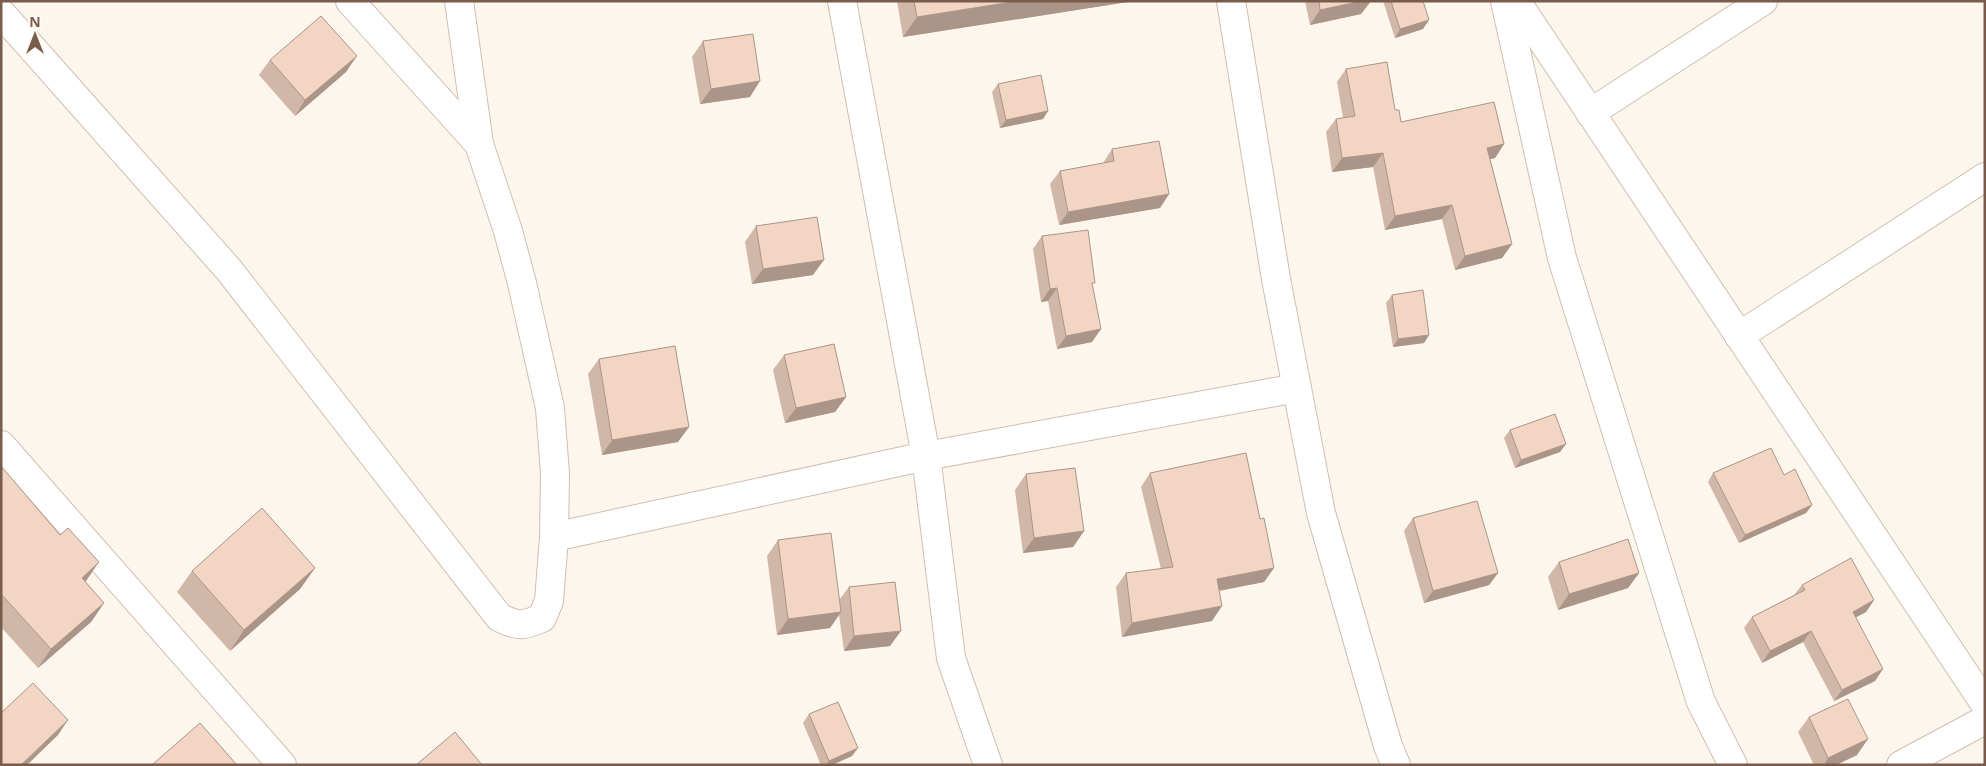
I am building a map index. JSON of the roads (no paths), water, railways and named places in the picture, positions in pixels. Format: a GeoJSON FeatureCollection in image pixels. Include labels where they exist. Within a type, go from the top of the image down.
{"type":"FeatureCollection","features":[{"type":"Feature","properties":{"kind":"street"},"geometry":{"type":"LineString","coordinates":[[350,1],[479,144]]}},
{"type":"Feature","properties":{"kind":"street"},"geometry":{"type":"LineString","coordinates":[[1,13],[229,270],[499,617],[511,623],[524,626],[542,618],[550,601],[555,474],[550,408],[518,266],[479,144],[459,1]]}},
{"type":"Feature","properties":{"kind":"street"},"geometry":{"type":"LineString","coordinates":[[842,1],[926,456],[951,658],[988,765]]}},
{"type":"Feature","properties":{"kind":"street"},"geometry":{"type":"LineString","coordinates":[[1231,1],[1276,279],[1321,513],[1388,746],[1396,765]]}},
{"type":"Feature","properties":{"kind":"street"},"geometry":{"type":"LineString","coordinates":[[1505,1],[1562,258],[1700,702],[1733,765]]}},
{"type":"Feature","properties":{"kind":"street"},"geometry":{"type":"LineString","coordinates":[[1516,1],[1739,336],[1977,673],[1985,704]]}},
{"type":"Feature","properties":{"kind":"street"},"geometry":{"type":"LineString","coordinates":[[1590,113],[1763,1]]}},
{"type":"Feature","properties":{"kind":"street"},"geometry":{"type":"LineString","coordinates":[[1739,336],[1985,177]]}},
{"type":"Feature","properties":{"kind":"street"},"geometry":{"type":"LineString","coordinates":[[554,537],[926,456],[1297,388]]}},
{"type":"Feature","properties":{"kind":"street"},"geometry":{"type":"LineString","coordinates":[[1,445],[282,765]]}},
{"type":"Feature","properties":{"kind":"street"},"geometry":{"type":"LineString","coordinates":[[1901,765],[1985,720]]}}]}
